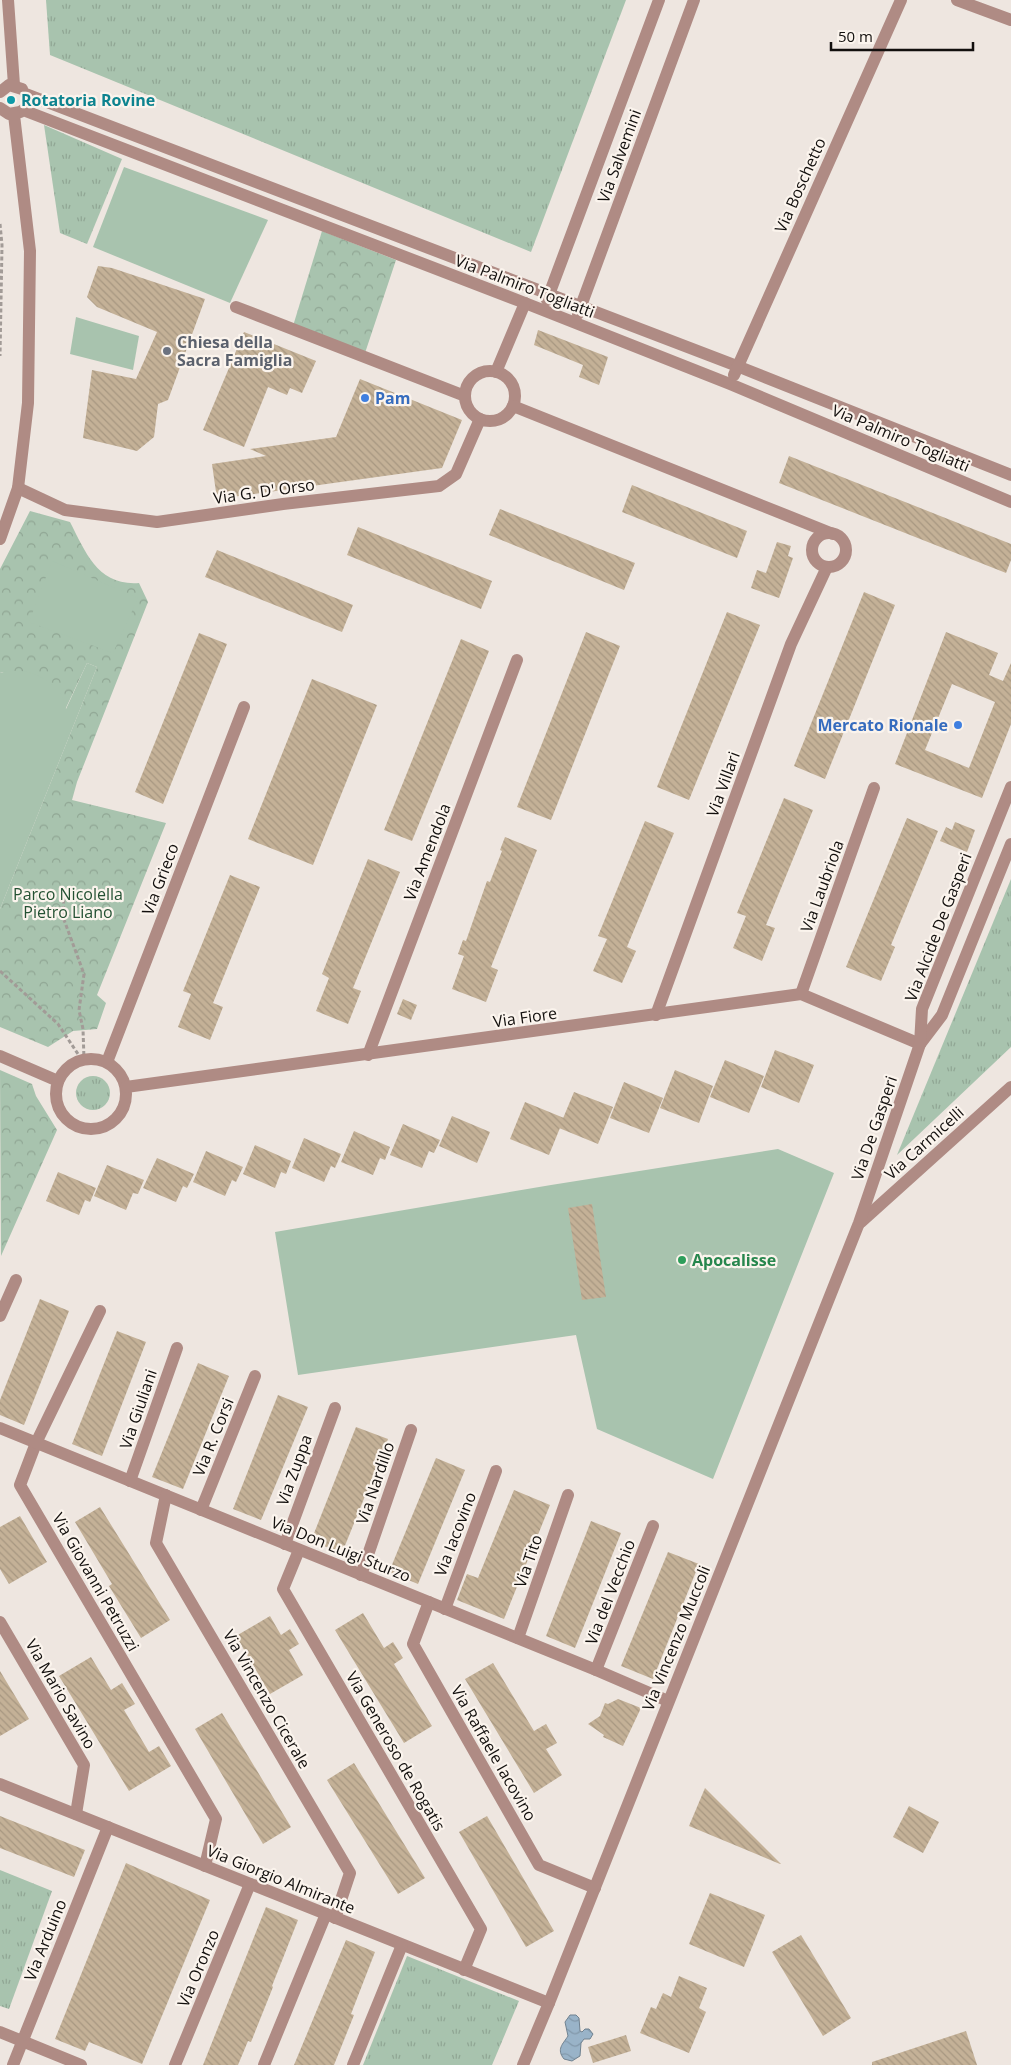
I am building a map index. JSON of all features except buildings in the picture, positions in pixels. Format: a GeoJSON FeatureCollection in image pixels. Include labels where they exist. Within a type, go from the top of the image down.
{"type":"FeatureCollection","features":[{"type":"Feature","properties":{"kind":"street","name":"Via Salvemini"},"geometry":{"type":"LineString","coordinates":[[543,310],[659,0]]}},
{"type":"Feature","properties":{"kind":"street","name":"Via Salvemini"},"geometry":{"type":"LineString","coordinates":[[576,323],[580,307],[694,0]]}},
{"type":"Feature","properties":{"kind":"street","name":"Via Boschetto"},"geometry":{"type":"LineString","coordinates":[[730,384],[900,0]]}},
{"type":"Feature","properties":{"kind":"street"},"geometry":{"type":"LineString","coordinates":[[957,0],[1011,20]]}},
{"type":"Feature","properties":{"kind":"street"},"geometry":{"type":"LineString","coordinates":[[0,92],[5,87],[14,85],[6,6]]}},
{"type":"Feature","properties":{"kind":"street","name":"Via Palmiro Togliatti"},"geometry":{"type":"LineString","coordinates":[[14,85],[26,94],[737,366],[1011,475]]}},
{"type":"Feature","properties":{"kind":"street"},"geometry":{"type":"LineString","coordinates":[[0,539],[18,488],[28,403],[30,251],[19,112],[27,102],[26,94]]}},
{"type":"Feature","properties":{"kind":"street","name":"Via Palmiro Togliatti"},"geometry":{"type":"LineString","coordinates":[[0,108],[4,112],[19,112],[543,310],[730,384],[1011,502]]}},
{"type":"Feature","properties":{"kind":"street"},"geometry":{"type":"LineString","coordinates":[[496,372],[524,303]]}},
{"type":"Feature","properties":{"kind":"street"},"geometry":{"type":"LineString","coordinates":[[236,308],[465,396]]}},
{"type":"Feature","properties":{"kind":"street"},"geometry":{"type":"LineString","coordinates":[[496,372],[505,376],[511,383],[515,397],[513,406],[508,414],[498,420],[480,419],[473,414],[466,404],[466,388],[478,374],[496,372]]}},
{"type":"Feature","properties":{"kind":"street"},"geometry":{"type":"LineString","coordinates":[[513,406],[833,534],[845,543],[846,553],[839,564],[828,567],[822,566],[816,560],[813,550],[814,544],[820,536],[833,534]]}},
{"type":"Feature","properties":{"kind":"street","name":"Via G. D' Orso"},"geometry":{"type":"LineString","coordinates":[[18,488],[66,510],[157,522],[283,504],[439,486],[456,474],[480,419]]}},
{"type":"Feature","properties":{"kind":"street","name":"Via Villari"},"geometry":{"type":"LineString","coordinates":[[656,1015],[791,644],[828,567]]}},
{"type":"Feature","properties":{"kind":"street","name":"Via Amendola"},"geometry":{"type":"LineString","coordinates":[[368,1055],[517,660]]}},
{"type":"Feature","properties":{"kind":"street","name":"Via Grieco"},"geometry":{"type":"LineString","coordinates":[[107,1062],[244,707]]}},
{"type":"Feature","properties":{"kind":"street","name":"Via Alcide De Gasperi"},"geometry":{"type":"LineString","coordinates":[[920,1044],[922,1009],[1011,787]]}},
{"type":"Feature","properties":{"kind":"street","name":"Via Laubriola"},"geometry":{"type":"LineString","coordinates":[[801,994],[874,788]]}},
{"type":"Feature","properties":{"kind":"street"},"geometry":{"type":"LineString","coordinates":[[801,994],[920,1044],[942,1015],[1011,844]]}},
{"type":"Feature","properties":{"kind":"street","name":"Via Fiore"},"geometry":{"type":"LineString","coordinates":[[126,1087],[801,994]]}},
{"type":"Feature","properties":{"kind":"street","name":"Via De Gasperi"},"geometry":{"type":"LineString","coordinates":[[859,1223],[920,1044]]}},
{"type":"Feature","properties":{"kind":"street"},"geometry":{"type":"LineString","coordinates":[[0,1056],[58,1081]]}},
{"type":"Feature","properties":{"kind":"street"},"geometry":{"type":"LineString","coordinates":[[95,1059],[107,1062],[119,1073],[126,1087],[126,1099],[119,1115],[106,1127],[94,1130],[71,1124],[62,1115],[57,1105],[55,1093],[58,1081],[64,1071],[73,1064],[83,1060],[95,1059]]}},
{"type":"Feature","properties":{"kind":"street","name":"Via Carmicelli"},"geometry":{"type":"LineString","coordinates":[[859,1223],[1011,1087]]}},
{"type":"Feature","properties":{"kind":"street","name":"Via Vincenzo Muccoli"},"geometry":{"type":"LineString","coordinates":[[523,2065],[859,1223]]}},
{"type":"Feature","properties":{"kind":"street"},"geometry":{"type":"LineString","coordinates":[[0,1316],[16,1280]]}},
{"type":"Feature","properties":{"kind":"street","name":"Via Giovanni Petruzzi"},"geometry":{"type":"LineString","coordinates":[[100,1312],[36,1443],[20,1485],[216,1819],[205,1866]]}},
{"type":"Feature","properties":{"kind":"street","name":"Via Giuliani"},"geometry":{"type":"LineString","coordinates":[[130,1481],[177,1348]]}},
{"type":"Feature","properties":{"kind":"street","name":"Via R. Corsi"},"geometry":{"type":"LineString","coordinates":[[201,1510],[255,1376]]}},
{"type":"Feature","properties":{"kind":"street","name":"Via Zuppa"},"geometry":{"type":"LineString","coordinates":[[285,1544],[335,1408]]}},
{"type":"Feature","properties":{"kind":"street","name":"Via Don Luigi Sturzo"},"geometry":{"type":"LineString","coordinates":[[0,1428],[518,1638],[668,1701]]}},
{"type":"Feature","properties":{"kind":"street","name":"Via Nardillo"},"geometry":{"type":"LineString","coordinates":[[361,1574],[411,1430]]}},
{"type":"Feature","properties":{"kind":"street","name":"Via Iacovino"},"geometry":{"type":"LineString","coordinates":[[445,1609],[496,1471]]}},
{"type":"Feature","properties":{"kind":"street","name":"Via Vincenzo Cicerale"},"geometry":{"type":"LineString","coordinates":[[166,1495],[156,1544],[350,1873],[264,2065]]}},
{"type":"Feature","properties":{"kind":"street","name":"Via Tito"},"geometry":{"type":"LineString","coordinates":[[518,1638],[568,1495]]}},
{"type":"Feature","properties":{"kind":"street","name":"Via del Vecchio"},"geometry":{"type":"LineString","coordinates":[[596,1670],[653,1526]]}},
{"type":"Feature","properties":{"kind":"street","name":"Via Generoso de Rogatis"},"geometry":{"type":"LineString","coordinates":[[299,1550],[283,1589],[481,1929],[464,1970]]}},
{"type":"Feature","properties":{"kind":"street","name":"Via Raffaele Iacovino"},"geometry":{"type":"LineString","coordinates":[[429,1602],[412,1644],[540,1865],[595,1888]]}},
{"type":"Feature","properties":{"kind":"street","name":"Via Mario Savino"},"geometry":{"type":"LineString","coordinates":[[0,1622],[84,1765],[76,1814]]}},
{"type":"Feature","properties":{"kind":"street","name":"Via Giorgio Almirante"},"geometry":{"type":"LineString","coordinates":[[0,1784],[549,2003]]}},
{"type":"Feature","properties":{"kind":"street","name":"Via Arduino"},"geometry":{"type":"LineString","coordinates":[[13,2065],[108,1827]]}},
{"type":"Feature","properties":{"kind":"street","name":"Via Oronzo"},"geometry":{"type":"LineString","coordinates":[[175,2065],[250,1884]]}},
{"type":"Feature","properties":{"kind":"street"},"geometry":{"type":"LineString","coordinates":[[353,2065],[402,1945]]}},
{"type":"Feature","properties":{"kind":"street"},"geometry":{"type":"LineString","coordinates":[[0,2032],[81,2065]]}},
{"type":"Feature","properties":{"kind":"path"},"geometry":{"type":"LineString","coordinates":[[0,224],[2,245],[0,356]]}},
{"type":"Feature","properties":{"kind":"path"},"geometry":{"type":"LineString","coordinates":[[64,893],[64,917],[84,974],[79,1010],[83,1029],[83,1060]]}},
{"type":"Feature","properties":{"kind":"path"},"geometry":{"type":"LineString","coordinates":[[0,971],[58,1024],[83,1060]]}},
{"type":"Feature","properties":{"kind":"green space"},"geometry":{"type":"Polygon","coordinates":[[[46,0],[626,0],[531,252],[50,55],[46,0]]]}},
{"type":"Feature","properties":{"kind":"green space"},"geometry":{"type":"Polygon","coordinates":[[[44,125],[122,159],[87,244],[60,233],[44,125]]]}},
{"type":"Feature","properties":{"kind":"green space"},"geometry":{"type":"Polygon","coordinates":[[[124,167],[268,220],[230,303],[93,247],[124,167]]]}},
{"type":"Feature","properties":{"kind":"green space"},"geometry":{"type":"Polygon","coordinates":[[[322,231],[396,260],[365,353],[293,326],[322,231]]]}},
{"type":"Feature","properties":{"kind":"green space"},"geometry":{"type":"Polygon","coordinates":[[[76,317],[139,336],[133,370],[70,354],[76,317]]]}},
{"type":"Feature","properties":{"kind":"green space","name":"Parco Nicolella Pietro Liano"},"geometry":{"type":"Polygon","coordinates":[[[30,511],[70,522],[88,556],[95,565],[113,579],[125,583],[139,583],[148,602],[77,782],[72,800],[166,823],[97,995],[106,1003],[97,1029],[73,1031],[48,1047],[0,1027],[0,909],[97,667],[87,663],[65,710],[3,672],[0,673],[0,569],[30,511]]]}},
{"type":"Feature","properties":{"kind":"green space"},"geometry":{"type":"Polygon","coordinates":[[[52,561],[138,598],[113,653],[29,622],[52,561]]]}},
{"type":"Feature","properties":{"kind":"green space"},"geometry":{"type":"Polygon","coordinates":[[[87,663],[97,667],[0,909],[0,673],[17,671],[41,677],[61,694],[66,709],[87,663]]]}},
{"type":"Feature","properties":{"kind":"green space"},"geometry":{"type":"Polygon","coordinates":[[[1011,879],[1011,1047],[897,1155],[1011,879]]]}},
{"type":"Feature","properties":{"kind":"green space"},"geometry":{"type":"Polygon","coordinates":[[[0,1070],[32,1084],[36,1096],[57,1130],[1,1256],[0,1070]]]}},
{"type":"Feature","properties":{"kind":"green space"},"geometry":{"type":"Polygon","coordinates":[[[93,1076],[105,1081],[110,1093],[105,1105],[93,1110],[81,1105],[76,1093],[81,1081],[93,1076]]]}},
{"type":"Feature","properties":{"kind":"green space"},"geometry":{"type":"Polygon","coordinates":[[[778,1149],[834,1173],[713,1479],[597,1429],[576,1335],[298,1375],[275,1232],[778,1149]]]}},
{"type":"Feature","properties":{"kind":"green space"},"geometry":{"type":"Polygon","coordinates":[[[0,1870],[52,1891],[9,2009],[0,2006],[0,1870]]]}},
{"type":"Feature","properties":{"kind":"green space"},"geometry":{"type":"Polygon","coordinates":[[[407,1956],[519,2001],[492,2065],[363,2065],[407,1956]]]}},
{"type":"Feature","properties":{"kind":"water"},"geometry":{"type":"Polygon","coordinates":[[[570,2015],[576,2015],[579,2018],[580,2031],[589,2029],[593,2034],[590,2039],[584,2039],[581,2043],[580,2056],[572,2061],[564,2059],[560,2049],[568,2036],[565,2022],[570,2015]]]}},
{"type":"Feature","properties":{"kind":"place","name":"Rotatoria Rovine"},"geometry":{"type":"Point","coordinates":[11,100]}},
{"type":"Feature","properties":{"kind":"place","name":"Chiesa della Sacra Famiglia"},"geometry":{"type":"Point","coordinates":[167,351]}},
{"type":"Feature","properties":{"kind":"place","name":"Pam"},"geometry":{"type":"Point","coordinates":[365,398]}},
{"type":"Feature","properties":{"kind":"place","name":"Mercato Rionale"},"geometry":{"type":"Point","coordinates":[958,725]}},
{"type":"Feature","properties":{"kind":"place","name":"Apocalisse"},"geometry":{"type":"Point","coordinates":[682,1260]}}]}
